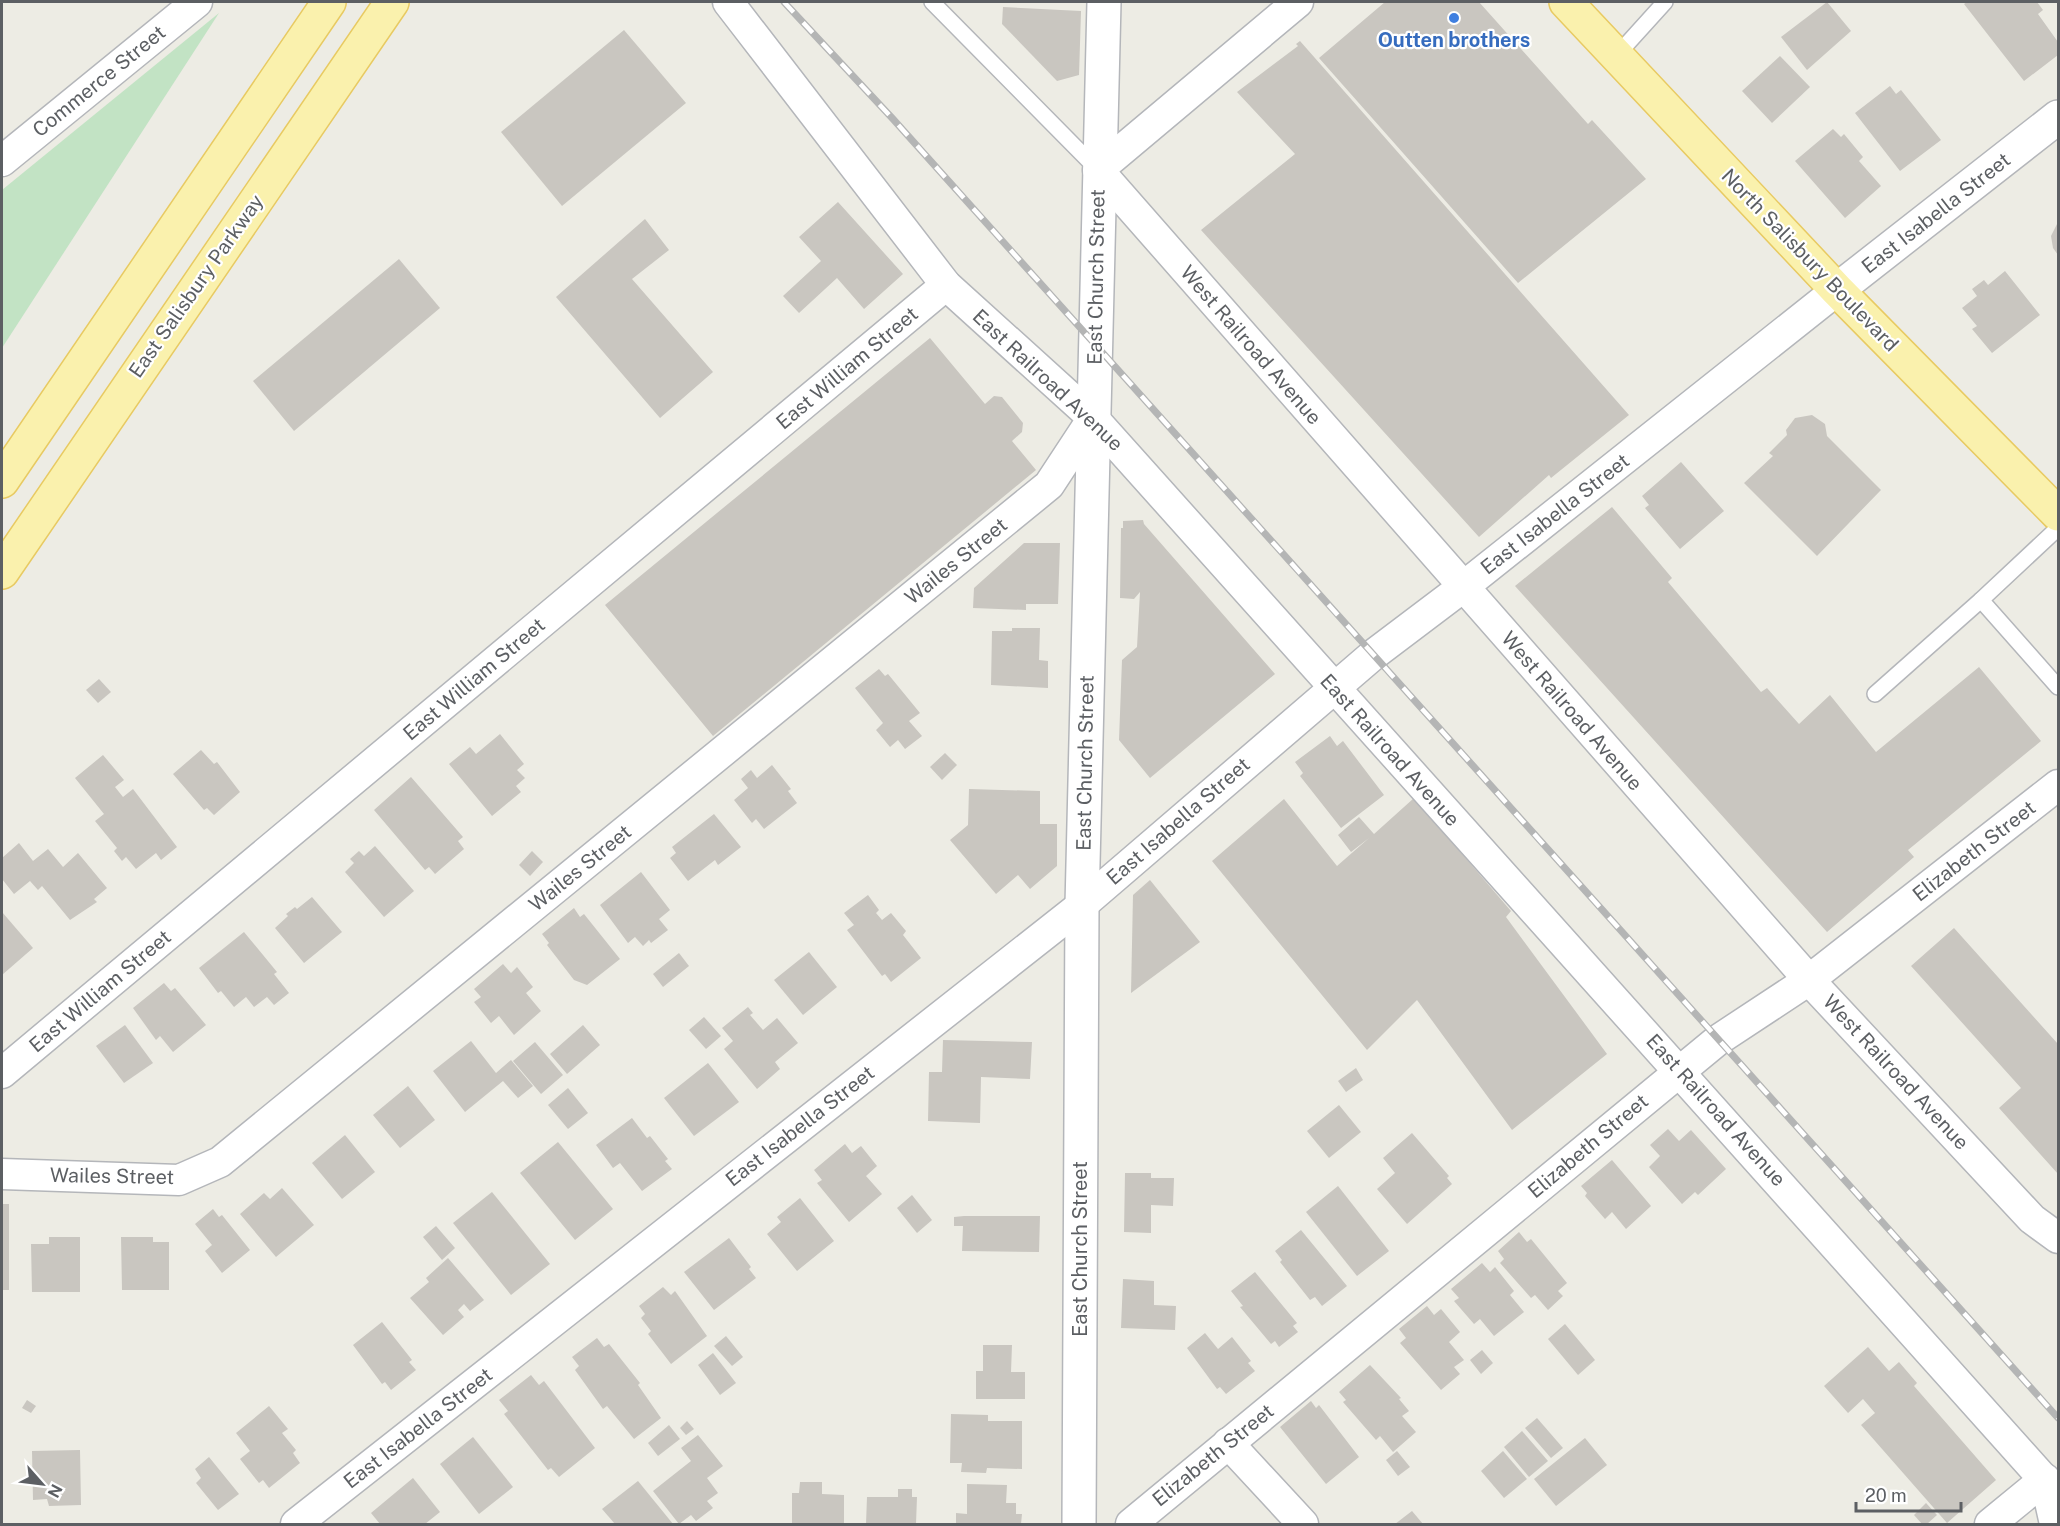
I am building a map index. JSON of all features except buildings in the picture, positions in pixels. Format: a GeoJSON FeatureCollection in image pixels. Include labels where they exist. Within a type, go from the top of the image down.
{"type":"FeatureCollection","features":[{"type":"Feature","properties":{"kind":"main road"},"geometry":{"type":"LineString","coordinates":[[2,481],[329,2]]}},
{"type":"Feature","properties":{"kind":"main road","name":"East Salisbury Parkway"},"geometry":{"type":"LineString","coordinates":[[2,572],[392,2]]}},
{"type":"Feature","properties":{"kind":"main road","name":"North Salisbury Boulevard"},"geometry":{"type":"LineString","coordinates":[[1566,2],[1837,290],[2058,514]]}},
{"type":"Feature","properties":{"kind":"street","name":"Commerce Street"},"geometry":{"type":"LineString","coordinates":[[2,161],[197,2]]}},
{"type":"Feature","properties":{"kind":"street","name":"East Railroad Avenue"},"geometry":{"type":"LineString","coordinates":[[728,2],[946,285],[1093,418],[2052,1487]]}},
{"type":"Feature","properties":{"kind":"street","name":"East Church Street"},"geometry":{"type":"LineString","coordinates":[[1079,1524],[1082,904],[1098,170],[1104,2]]}},
{"type":"Feature","properties":{"kind":"street"},"geometry":{"type":"LineString","coordinates":[[1098,170],[1298,2]]}},
{"type":"Feature","properties":{"kind":"street","name":"East Isabella Street"},"geometry":{"type":"LineString","coordinates":[[296,1524],[1082,904],[1333,687],[2058,117]]}},
{"type":"Feature","properties":{"kind":"street","name":"West Railroad Avenue"},"geometry":{"type":"LineString","coordinates":[[1098,170],[1809,980],[2032,1219],[2058,1238]]}},
{"type":"Feature","properties":{"kind":"street","name":"East William Street"},"geometry":{"type":"LineString","coordinates":[[2,1073],[946,285]]}},
{"type":"Feature","properties":{"kind":"street","name":"Wailes Street"},"geometry":{"type":"LineString","coordinates":[[2,1174],[179,1180],[220,1162],[1049,485],[1093,418]]}},
{"type":"Feature","properties":{"kind":"street","name":"Elizabeth Street"},"geometry":{"type":"LineString","coordinates":[[1131,1524],[1718,1040],[1809,980],[2058,785]]}},
{"type":"Feature","properties":{"kind":"street"},"geometry":{"type":"LineString","coordinates":[[1228,1443],[1303,1524]]}},
{"type":"Feature","properties":{"kind":"street"},"geometry":{"type":"LineString","coordinates":[[1990,1524],[2052,1487],[2055,1524]]}},
{"type":"Feature","properties":{"kind":"lane"},"geometry":{"type":"LineString","coordinates":[[932,2],[1098,170]]}},
{"type":"Feature","properties":{"kind":"lane"},"geometry":{"type":"LineString","coordinates":[[1617,56],[1665,2]]}},
{"type":"Feature","properties":{"kind":"lane"},"geometry":{"type":"LineString","coordinates":[[1875,694],[2058,528]]}},
{"type":"Feature","properties":{"kind":"lane"},"geometry":{"type":"LineString","coordinates":[[1981,600],[2058,687]]}},
{"type":"Feature","properties":{"kind":"green space"},"geometry":{"type":"Polygon","coordinates":[[[219,13],[2,348],[2,190],[219,13]]]}},
{"type":"Feature","properties":{"kind":"railway"},"geometry":{"type":"LineString","coordinates":[[784,2],[893,119],[2058,1418]]}},
{"type":"Feature","properties":{"kind":"place","name":"Outten brothers"},"geometry":{"type":"Point","coordinates":[1454,18]}}]}
